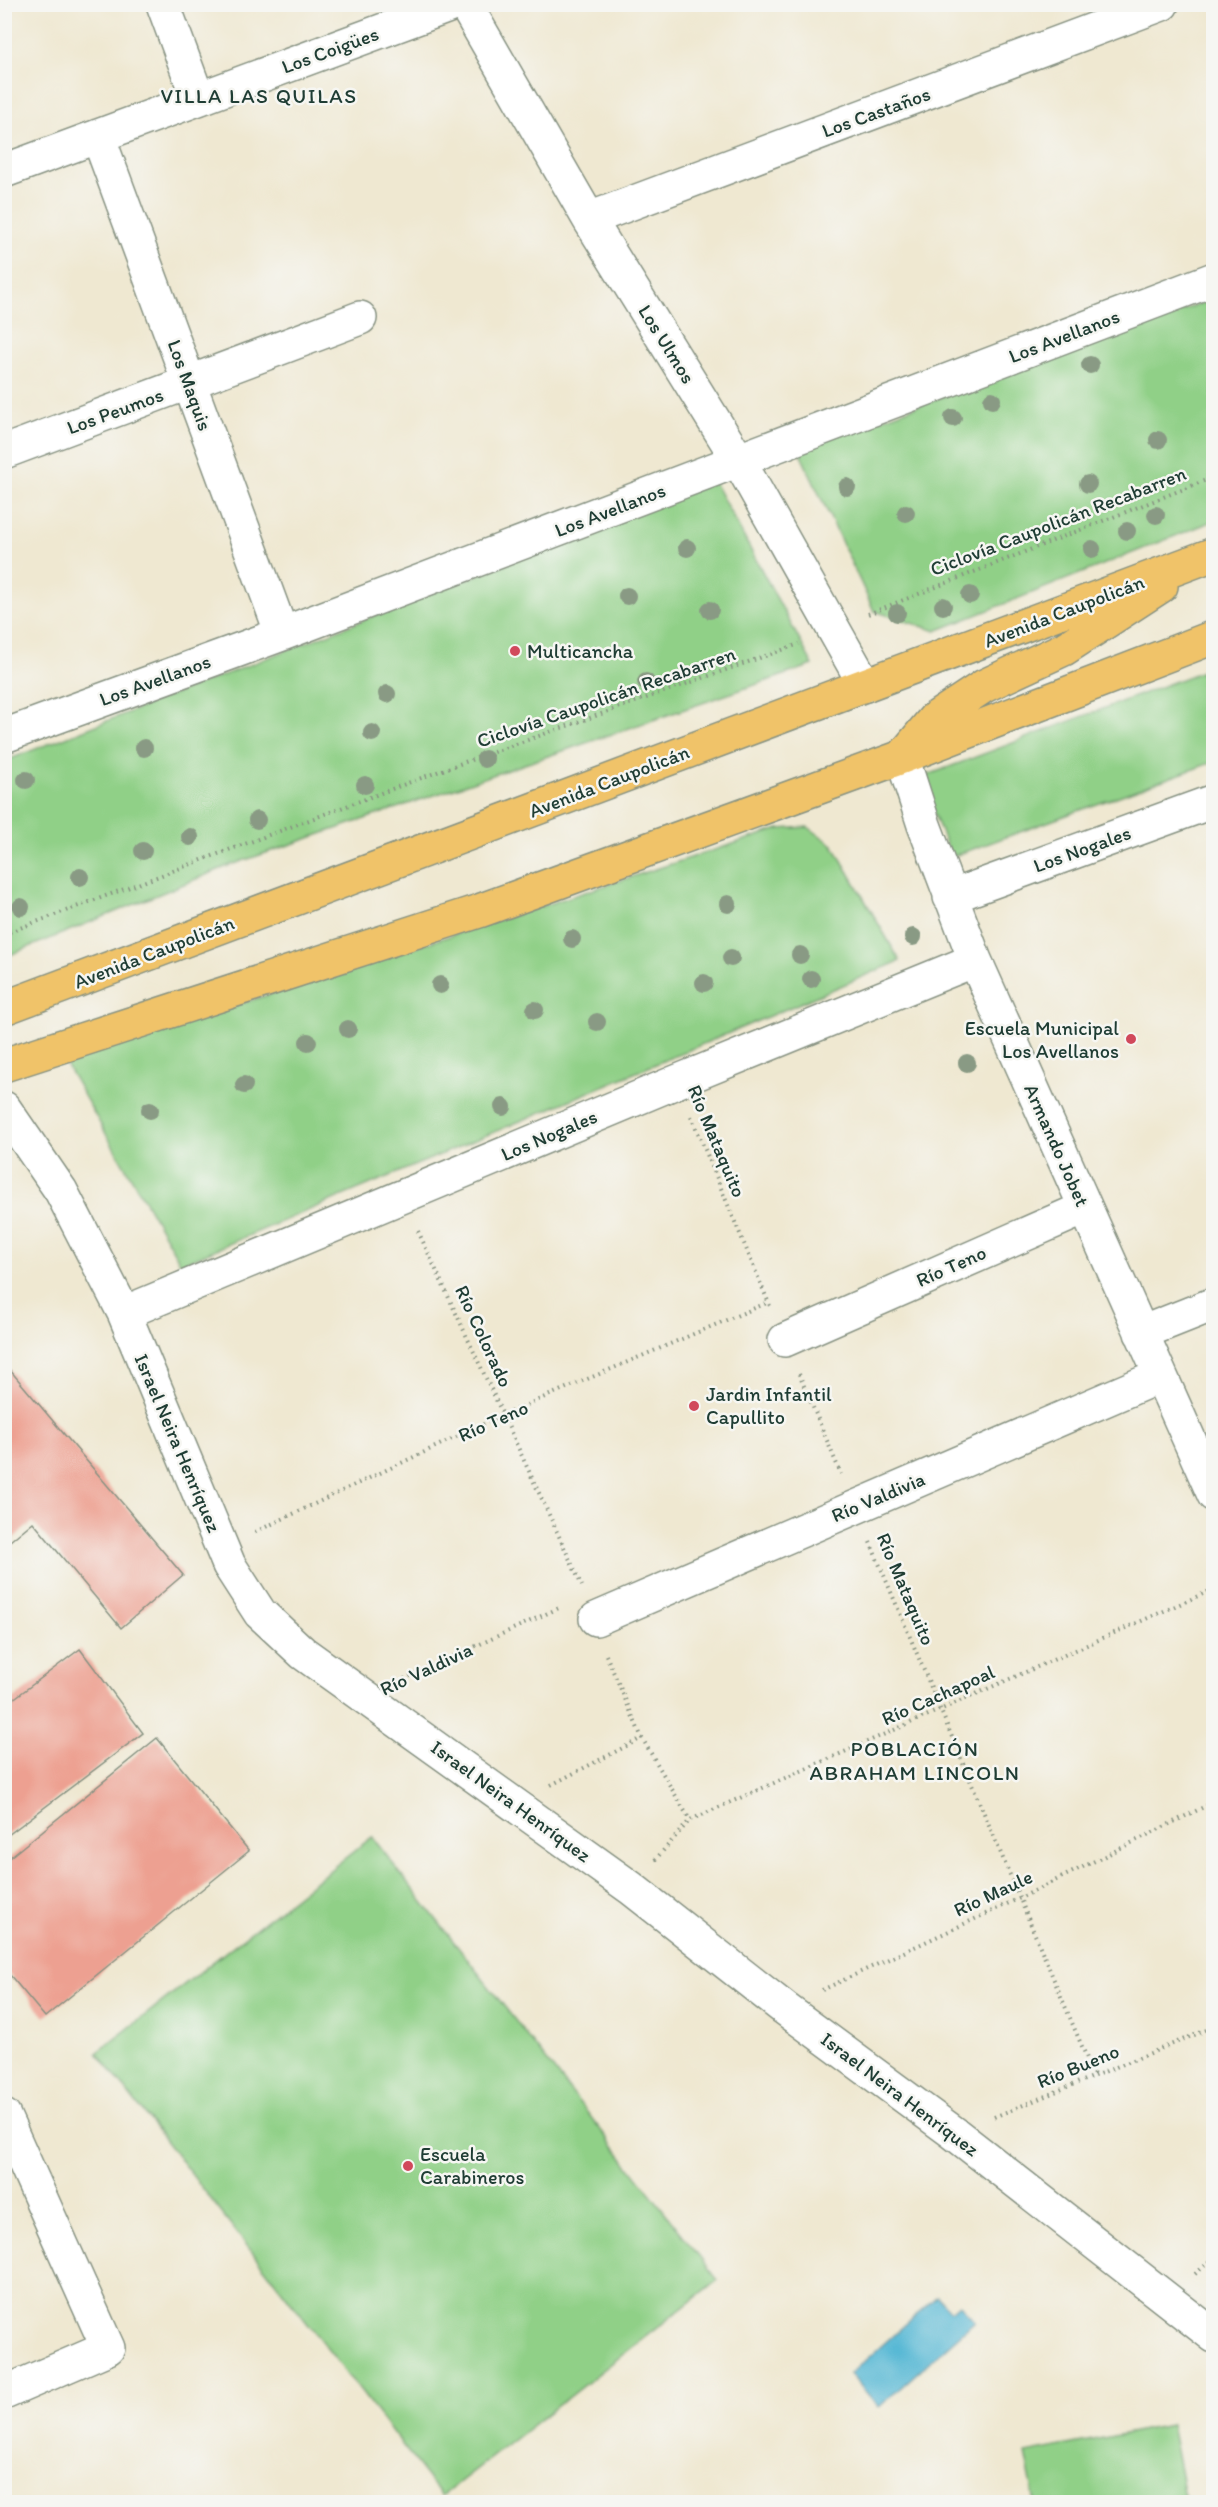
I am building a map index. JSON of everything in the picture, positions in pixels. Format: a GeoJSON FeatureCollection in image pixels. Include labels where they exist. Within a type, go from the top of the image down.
{"type":"FeatureCollection","features":[{"type":"Feature","properties":{"kind":"main road","name":"Avenida Caupolicán"},"geometry":{"type":"LineString","coordinates":[[4,1008],[1206,557]]}},
{"type":"Feature","properties":{"kind":"main road"},"geometry":{"type":"LineString","coordinates":[[902,757],[934,719],[984,686],[1065,649],[1124,613],[1206,557]]}},
{"type":"Feature","properties":{"kind":"main road"},"geometry":{"type":"LineString","coordinates":[[4,1065],[479,911],[902,757],[1214,637]]}},
{"type":"Feature","properties":{"kind":"street"},"geometry":{"type":"LineString","coordinates":[[163,4],[198,99]]}},
{"type":"Feature","properties":{"kind":"street","name":"Los Coigües"},"geometry":{"type":"LineString","coordinates":[[4,171],[454,4]]}},
{"type":"Feature","properties":{"kind":"street","name":"Los Ulmos"},"geometry":{"type":"LineString","coordinates":[[465,4],[589,219],[739,461],[865,685]]}},
{"type":"Feature","properties":{"kind":"street","name":"Los Castaños"},"geometry":{"type":"LineString","coordinates":[[589,219],[1162,4]]}},
{"type":"Feature","properties":{"kind":"street","name":"Los Maquis"},"geometry":{"type":"LineString","coordinates":[[98,136],[282,634]]}},
{"type":"Feature","properties":{"kind":"street","name":"Los Avellanos"},"geometry":{"type":"LineString","coordinates":[[4,736],[282,634],[1214,279]]}},
{"type":"Feature","properties":{"kind":"street","name":"Los Peumos"},"geometry":{"type":"LineString","coordinates":[[4,452],[190,384],[360,318]]}},
{"type":"Feature","properties":{"kind":"street","name":"Armando Jobet"},"geometry":{"type":"LineString","coordinates":[[902,757],[950,897],[975,960],[1214,1495]]}},
{"type":"Feature","properties":{"kind":"street","name":"Los Nogales"},"geometry":{"type":"LineString","coordinates":[[950,897],[1214,801]]}},
{"type":"Feature","properties":{"kind":"street","name":"Los Nogales"},"geometry":{"type":"LineString","coordinates":[[124,1313],[676,1082],[975,960]]}},
{"type":"Feature","properties":{"kind":"street","name":"Israel Neira Henríquez"},"geometry":{"type":"LineString","coordinates":[[5,1110],[61,1191],[124,1313],[221,1548],[260,1613],[303,1653],[631,1888],[784,2008],[954,2133],[1214,2336]]}},
{"type":"Feature","properties":{"kind":"street","name":"Río Teno"},"geometry":{"type":"LineString","coordinates":[[784,1340],[1085,1208]]}},
{"type":"Feature","properties":{"kind":"street"},"geometry":{"type":"LineString","coordinates":[[1141,1333],[1214,1304]]}},
{"type":"Feature","properties":{"kind":"street","name":"Río Valdivia"},"geometry":{"type":"LineString","coordinates":[[591,1607],[855,1507],[1160,1376]]}},
{"type":"Feature","properties":{"kind":"street"},"geometry":{"type":"LineString","coordinates":[[4,2116],[108,2348],[4,2393]]}},
{"type":"Feature","properties":{"kind":"path","name":"Ciclovía Caupolicán Recabarren"},"geometry":{"type":"LineString","coordinates":[[4,934],[448,768],[836,631],[874,611],[919,592],[1214,477]]}},
{"type":"Feature","properties":{"kind":"path","name":"Río Mataquito"},"geometry":{"type":"LineString","coordinates":[[676,1082],[1094,2075]]}},
{"type":"Feature","properties":{"kind":"path","name":"Río Colorado"},"geometry":{"type":"LineString","coordinates":[[402,1198],[505,1414],[591,1607],[608,1661],[642,1738],[690,1820]]}},
{"type":"Feature","properties":{"kind":"path","name":"Río Teno"},"geometry":{"type":"LineString","coordinates":[[221,1548],[505,1414],[769,1302]]}},
{"type":"Feature","properties":{"kind":"path","name":"Río Cachapoal"},"geometry":{"type":"LineString","coordinates":[[631,1888],[690,1820],[1214,1589]]}},
{"type":"Feature","properties":{"kind":"path","name":"Río Valdivia"},"geometry":{"type":"LineString","coordinates":[[365,1697],[591,1607]]}},
{"type":"Feature","properties":{"kind":"path"},"geometry":{"type":"LineString","coordinates":[[515,1803],[642,1738]]}},
{"type":"Feature","properties":{"kind":"path","name":"Río Maule"},"geometry":{"type":"LineString","coordinates":[[784,2008],[1020,1898],[1214,1802]]}},
{"type":"Feature","properties":{"kind":"path","name":"Río Bueno"},"geometry":{"type":"LineString","coordinates":[[954,2133],[1214,2027]]}},
{"type":"Feature","properties":{"kind":"green space"},"geometry":{"type":"Polygon","coordinates":[[[1213,299],[1213,521],[936,631],[874,611],[798,449],[1213,299]]]}},
{"type":"Feature","properties":{"kind":"green space"},"geometry":{"type":"Polygon","coordinates":[[[714,482],[813,665],[228,866],[5,957],[5,761],[714,482]]]}},
{"type":"Feature","properties":{"kind":"green space"},"geometry":{"type":"Polygon","coordinates":[[[1213,667],[1213,762],[951,857],[920,778],[1213,667]]]}},
{"type":"Feature","properties":{"kind":"green space"},"geometry":{"type":"Polygon","coordinates":[[[808,827],[833,845],[900,961],[181,1264],[64,1061],[779,829],[808,827]]]}},
{"type":"Feature","properties":{"kind":"green space","name":"Escuela Carabineros"},"geometry":{"type":"Polygon","coordinates":[[[372,1837],[718,2280],[442,2496],[97,2053],[372,1837]]]}},
{"type":"Feature","properties":{"kind":"green space"},"geometry":{"type":"Polygon","coordinates":[[[1171,2425],[1185,2496],[1151,2502],[1035,2502],[1025,2453],[1171,2425]]]}},
{"type":"Feature","properties":{"kind":"water"},"geometry":{"type":"Polygon","coordinates":[[[937,2296],[951,2311],[959,2304],[975,2321],[879,2407],[850,2374],[937,2296]]]}},
{"type":"Feature","properties":{"kind":"building"},"geometry":{"type":"Polygon","coordinates":[[[4,1363],[183,1575],[121,1628],[33,1522],[4,1546],[4,1363]]]}},
{"type":"Feature","properties":{"kind":"building"},"geometry":{"type":"Polygon","coordinates":[[[80,1649],[143,1733],[4,1838],[4,1706],[80,1649]]]}},
{"type":"Feature","properties":{"kind":"building"},"geometry":{"type":"Polygon","coordinates":[[[157,1738],[249,1851],[45,2017],[4,1968],[4,1862],[157,1738]]]}},
{"type":"Feature","properties":{"kind":"place","name":"Multicancha"},"geometry":{"type":"Point","coordinates":[515,651]}},
{"type":"Feature","properties":{"kind":"place","name":"Escuela Municipal Los Avellanos"},"geometry":{"type":"Point","coordinates":[1131,1039]}},
{"type":"Feature","properties":{"kind":"place","name":"Jardin Infantil Capullito"},"geometry":{"type":"Point","coordinates":[694,1406]}},
{"type":"Feature","properties":{"kind":"place","name":"Escuela Carabineros"},"geometry":{"type":"Point","coordinates":[408,2166]}},
{"type":"Feature","properties":{"kind":"district","name":"VILLA LAS QUILAS"},"geometry":{"type":"Point","coordinates":[259,96]}},
{"type":"Feature","properties":{"kind":"district","name":"POBLACIÓN ABRAHAM LINCOLN"},"geometry":{"type":"Point","coordinates":[915,1761]}}]}
